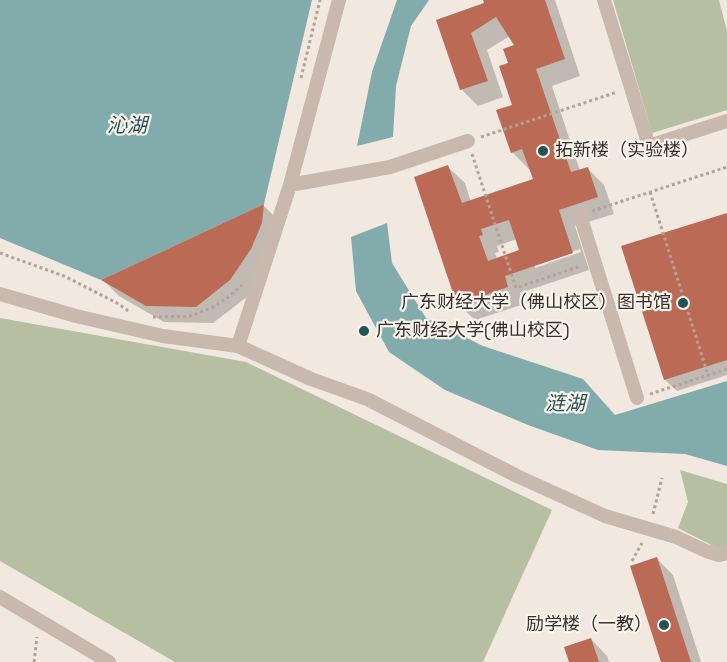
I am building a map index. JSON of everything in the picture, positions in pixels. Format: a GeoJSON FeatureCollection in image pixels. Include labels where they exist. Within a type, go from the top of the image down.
{"type":"FeatureCollection","features":[{"type":"Feature","properties":{"kind":"street"},"geometry":{"type":"LineString","coordinates":[[238,346],[290,185],[339,0]]}},
{"type":"Feature","properties":{"kind":"street"},"geometry":{"type":"LineString","coordinates":[[604,0],[649,146],[727,121]]}},
{"type":"Feature","properties":{"kind":"street"},"geometry":{"type":"LineString","coordinates":[[290,185],[390,167],[468,141]]}},
{"type":"Feature","properties":{"kind":"street"},"geometry":{"type":"LineString","coordinates":[[580,215],[637,398]]}},
{"type":"Feature","properties":{"kind":"street"},"geometry":{"type":"LineString","coordinates":[[0,294],[76,316],[163,336],[238,346],[311,379],[367,399],[517,477],[605,516],[676,537],[718,555],[727,553]]}},
{"type":"Feature","properties":{"kind":"street"},"geometry":{"type":"LineString","coordinates":[[0,597],[109,662]]}},
{"type":"Feature","properties":{"kind":"path"},"geometry":{"type":"LineString","coordinates":[[301,81],[320,0]]}},
{"type":"Feature","properties":{"kind":"path"},"geometry":{"type":"LineString","coordinates":[[594,262],[516,288],[468,141],[631,87]]}},
{"type":"Feature","properties":{"kind":"path"},"geometry":{"type":"LineString","coordinates":[[580,215],[727,167]]}},
{"type":"Feature","properties":{"kind":"path"},"geometry":{"type":"LineString","coordinates":[[650,192],[708,375]]}},
{"type":"Feature","properties":{"kind":"path"},"geometry":{"type":"LineString","coordinates":[[0,253],[64,276],[117,303],[136,317]]}},
{"type":"Feature","properties":{"kind":"path"},"geometry":{"type":"LineString","coordinates":[[147,317],[191,316],[213,307],[244,284]]}},
{"type":"Feature","properties":{"kind":"path"},"geometry":{"type":"LineString","coordinates":[[637,398],[727,369]]}},
{"type":"Feature","properties":{"kind":"path"},"geometry":{"type":"LineString","coordinates":[[632,561],[649,529],[662,478]]}},
{"type":"Feature","properties":{"kind":"path"},"geometry":{"type":"LineString","coordinates":[[34,662],[39,621]]}},
{"type":"Feature","properties":{"kind":"green space"},"geometry":{"type":"Polygon","coordinates":[[[613,0],[719,0],[727,31],[727,110],[652,133],[613,0]]]}},
{"type":"Feature","properties":{"kind":"green space"},"geometry":{"type":"Polygon","coordinates":[[[0,318],[246,362],[552,510],[483,662],[175,662],[0,561],[0,318]]]}},
{"type":"Feature","properties":{"kind":"green space"},"geometry":{"type":"Polygon","coordinates":[[[680,470],[727,484],[727,548],[719,549],[678,528],[688,502],[680,470]]]}},
{"type":"Feature","properties":{"kind":"water","name":"沁湖"},"geometry":{"type":"Polygon","coordinates":[[[0,0],[312,0],[264,204],[101,280],[0,238],[0,0]]]}},
{"type":"Feature","properties":{"kind":"water"},"geometry":{"type":"Polygon","coordinates":[[[397,0],[429,0],[411,26],[396,86],[393,137],[357,146],[372,72],[397,0]]]}},
{"type":"Feature","properties":{"kind":"water","name":"涟湖"},"geometry":{"type":"Polygon","coordinates":[[[387,223],[392,263],[426,318],[483,346],[583,379],[615,415],[727,381],[727,466],[685,454],[598,450],[528,425],[445,390],[389,352],[356,291],[351,237],[387,223]]]}},
{"type":"Feature","properties":{"kind":"building","name":"拓新楼（实验楼）"},"geometry":{"type":"Polygon","coordinates":[[[483,0],[545,0],[565,59],[536,69],[571,172],[588,167],[598,197],[559,210],[573,253],[505,276],[508,287],[457,305],[414,177],[448,165],[462,203],[533,179],[522,149],[511,153],[496,110],[512,105],[499,66],[508,63],[503,49],[514,45],[496,17],[471,33],[488,81],[460,90],[436,20],[484,3],[483,0]],[[509,220],[481,229],[483,235],[479,236],[488,261],[519,250],[509,220]]]}},
{"type":"Feature","properties":{"kind":"building"},"geometry":{"type":"Polygon","coordinates":[[[264,204],[262,223],[251,249],[230,280],[196,307],[146,306],[101,280],[264,204]]]}},
{"type":"Feature","properties":{"kind":"building","name":"广东财经大学（佛山校区）图书馆"},"geometry":{"type":"Polygon","coordinates":[[[727,213],[727,360],[664,380],[621,246],[727,213]]]}},
{"type":"Feature","properties":{"kind":"building","name":"励学楼（一教）"},"geometry":{"type":"Polygon","coordinates":[[[657,557],[691,662],[661,662],[630,566],[657,557]]]}},
{"type":"Feature","properties":{"kind":"building","name":"励学楼（一教）"},"geometry":{"type":"Polygon","coordinates":[[[591,638],[599,662],[569,662],[564,647],[591,638]]]}},
{"type":"Feature","properties":{"kind":"place","name":"拓新楼（实验楼）"},"geometry":{"type":"Point","coordinates":[543,151]}},
{"type":"Feature","properties":{"kind":"place","name":"广东财经大学（佛山校区）图书馆"},"geometry":{"type":"Point","coordinates":[683,303]}},
{"type":"Feature","properties":{"kind":"place","name":"广东财经大学(佛山校区)"},"geometry":{"type":"Point","coordinates":[364,331]}},
{"type":"Feature","properties":{"kind":"place","name":"励学楼（一教）"},"geometry":{"type":"Point","coordinates":[664,625]}}]}
